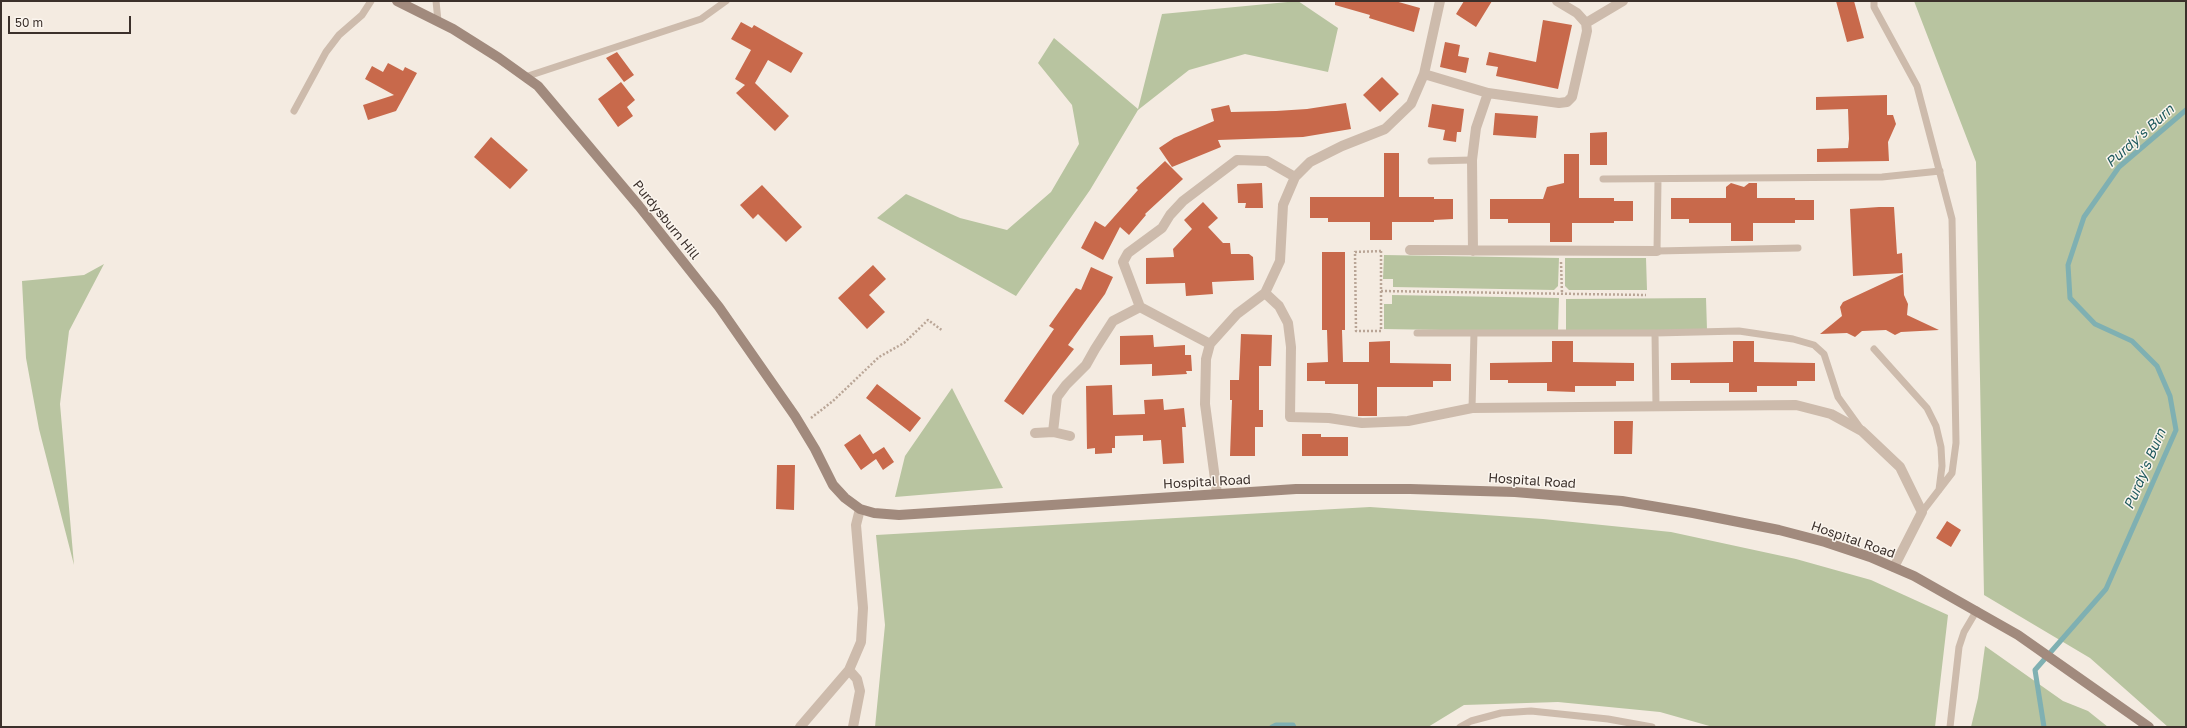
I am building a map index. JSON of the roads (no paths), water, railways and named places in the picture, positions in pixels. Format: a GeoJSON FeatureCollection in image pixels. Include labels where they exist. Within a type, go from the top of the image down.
{"type":"FeatureCollection","features":[{"type":"Feature","properties":{"kind":"main road","name":"Purdysburn Hill"},"geometry":{"type":"LineString","coordinates":[[397,1],[438,21],[499,58],[538,86],[639,206],[718,307],[801,426],[833,484],[845,498],[860,509]]}},
{"type":"Feature","properties":{"kind":"main road","name":"Hospital Road"},"geometry":{"type":"LineString","coordinates":[[860,509],[874,513],[899,515],[1296,490],[1418,489],[1515,492],[1622,502],[1693,513],[1779,530],[1825,542],[1894,568],[1977,610],[2018,635],[2088,682],[2149,727]]}},
{"type":"Feature","properties":{"kind":"street"},"geometry":{"type":"LineString","coordinates":[[1217,494],[1205,404],[1206,358],[1210,344],[1237,314],[1265,293],[1280,261],[1283,205],[1295,177],[1310,162],[1342,146],[1385,129],[1411,104],[1424,74],[1440,1]]}},
{"type":"Feature","properties":{"kind":"street"},"geometry":{"type":"LineString","coordinates":[[1424,74],[1488,93],[1567,102],[1572,97],[1587,31],[1586,22],[1577,13],[1557,1]]}},
{"type":"Feature","properties":{"kind":"street"},"geometry":{"type":"LineString","coordinates":[[1586,22],[1623,1]]}},
{"type":"Feature","properties":{"kind":"street"},"geometry":{"type":"LineString","coordinates":[[1473,251],[1472,160],[1476,128],[1488,93]]}},
{"type":"Feature","properties":{"kind":"street"},"geometry":{"type":"LineString","coordinates":[[1210,344],[1140,307],[1123,262],[1128,253],[1136,245],[1152,237],[1162,228],[1183,201],[1237,160],[1266,161],[1295,177]]}},
{"type":"Feature","properties":{"kind":"street"},"geometry":{"type":"LineString","coordinates":[[1410,250],[1657,251]]}},
{"type":"Feature","properties":{"kind":"street"},"geometry":{"type":"LineString","coordinates":[[1265,293],[1279,306],[1288,323],[1292,347],[1290,417],[1329,418],[1362,423],[1390,422],[1472,408],[1796,405],[1831,414],[1862,431],[1900,467],[1922,512],[1894,568]]}},
{"type":"Feature","properties":{"kind":"street"},"geometry":{"type":"LineString","coordinates":[[1053,432],[1056,397],[1066,384],[1086,365],[1094,349],[1113,321],[1140,307]]}},
{"type":"Feature","properties":{"kind":"street"},"geometry":{"type":"LineString","coordinates":[[1035,432],[1053,432],[1070,436]]}},
{"type":"Feature","properties":{"kind":"street"},"geometry":{"type":"LineString","coordinates":[[800,727],[849,670],[861,642],[863,608],[856,525],[860,509]]}},
{"type":"Feature","properties":{"kind":"street"},"geometry":{"type":"LineString","coordinates":[[849,670],[857,678],[860,691],[854,727]]}},
{"type":"Feature","properties":{"kind":"lane"},"geometry":{"type":"LineString","coordinates":[[294,111],[326,52],[339,35],[362,16],[371,1]]}},
{"type":"Feature","properties":{"kind":"lane"},"geometry":{"type":"LineString","coordinates":[[436,1],[438,21]]}},
{"type":"Feature","properties":{"kind":"lane"},"geometry":{"type":"LineString","coordinates":[[525,77],[701,19],[726,1]]}},
{"type":"Feature","properties":{"kind":"lane"},"geometry":{"type":"LineString","coordinates":[[1874,1],[1874,6],[1917,86],[1952,219],[1956,443],[1952,473],[1922,512]]}},
{"type":"Feature","properties":{"kind":"lane"},"geometry":{"type":"LineString","coordinates":[[1432,161],[1472,160]]}},
{"type":"Feature","properties":{"kind":"lane"},"geometry":{"type":"LineString","coordinates":[[1603,179],[1658,180],[1882,177],[1940,172]]}},
{"type":"Feature","properties":{"kind":"lane"},"geometry":{"type":"LineString","coordinates":[[1658,180],[1657,251],[1798,248]]}},
{"type":"Feature","properties":{"kind":"lane"},"geometry":{"type":"LineString","coordinates":[[1417,333],[1655,334],[1739,331],[1793,339],[1814,345],[1824,354],[1838,397],[1862,431]]}},
{"type":"Feature","properties":{"kind":"lane"},"geometry":{"type":"LineString","coordinates":[[1472,408],[1474,333]]}},
{"type":"Feature","properties":{"kind":"lane"},"geometry":{"type":"LineString","coordinates":[[1655,334],[1656,407]]}},
{"type":"Feature","properties":{"kind":"lane"},"geometry":{"type":"LineString","coordinates":[[1874,349],[1927,408],[1936,426],[1941,447],[1942,466],[1939,490]]}},
{"type":"Feature","properties":{"kind":"lane"},"geometry":{"type":"LineString","coordinates":[[1950,727],[1960,646],[1964,632],[1977,610]]}},
{"type":"Feature","properties":{"kind":"lane"},"geometry":{"type":"LineString","coordinates":[[1460,727],[1471,721],[1501,713],[1531,711],[1608,719],[1652,727]]}},
{"type":"Feature","properties":{"kind":"waterway","name":"Purdy's Burn"},"geometry":{"type":"LineString","coordinates":[[2044,727],[2035,670],[2106,589],[2176,430],[2170,396],[2157,366],[2132,341],[2095,324],[2070,298],[2068,265],[2084,217],[2119,167],[2186,110]]}},
{"type":"Feature","properties":{"kind":"waterway","name":"Purdy's Burn"},"geometry":{"type":"LineString","coordinates":[[1272,727],[1276,725],[1293,725],[1294,727]]}}]}
